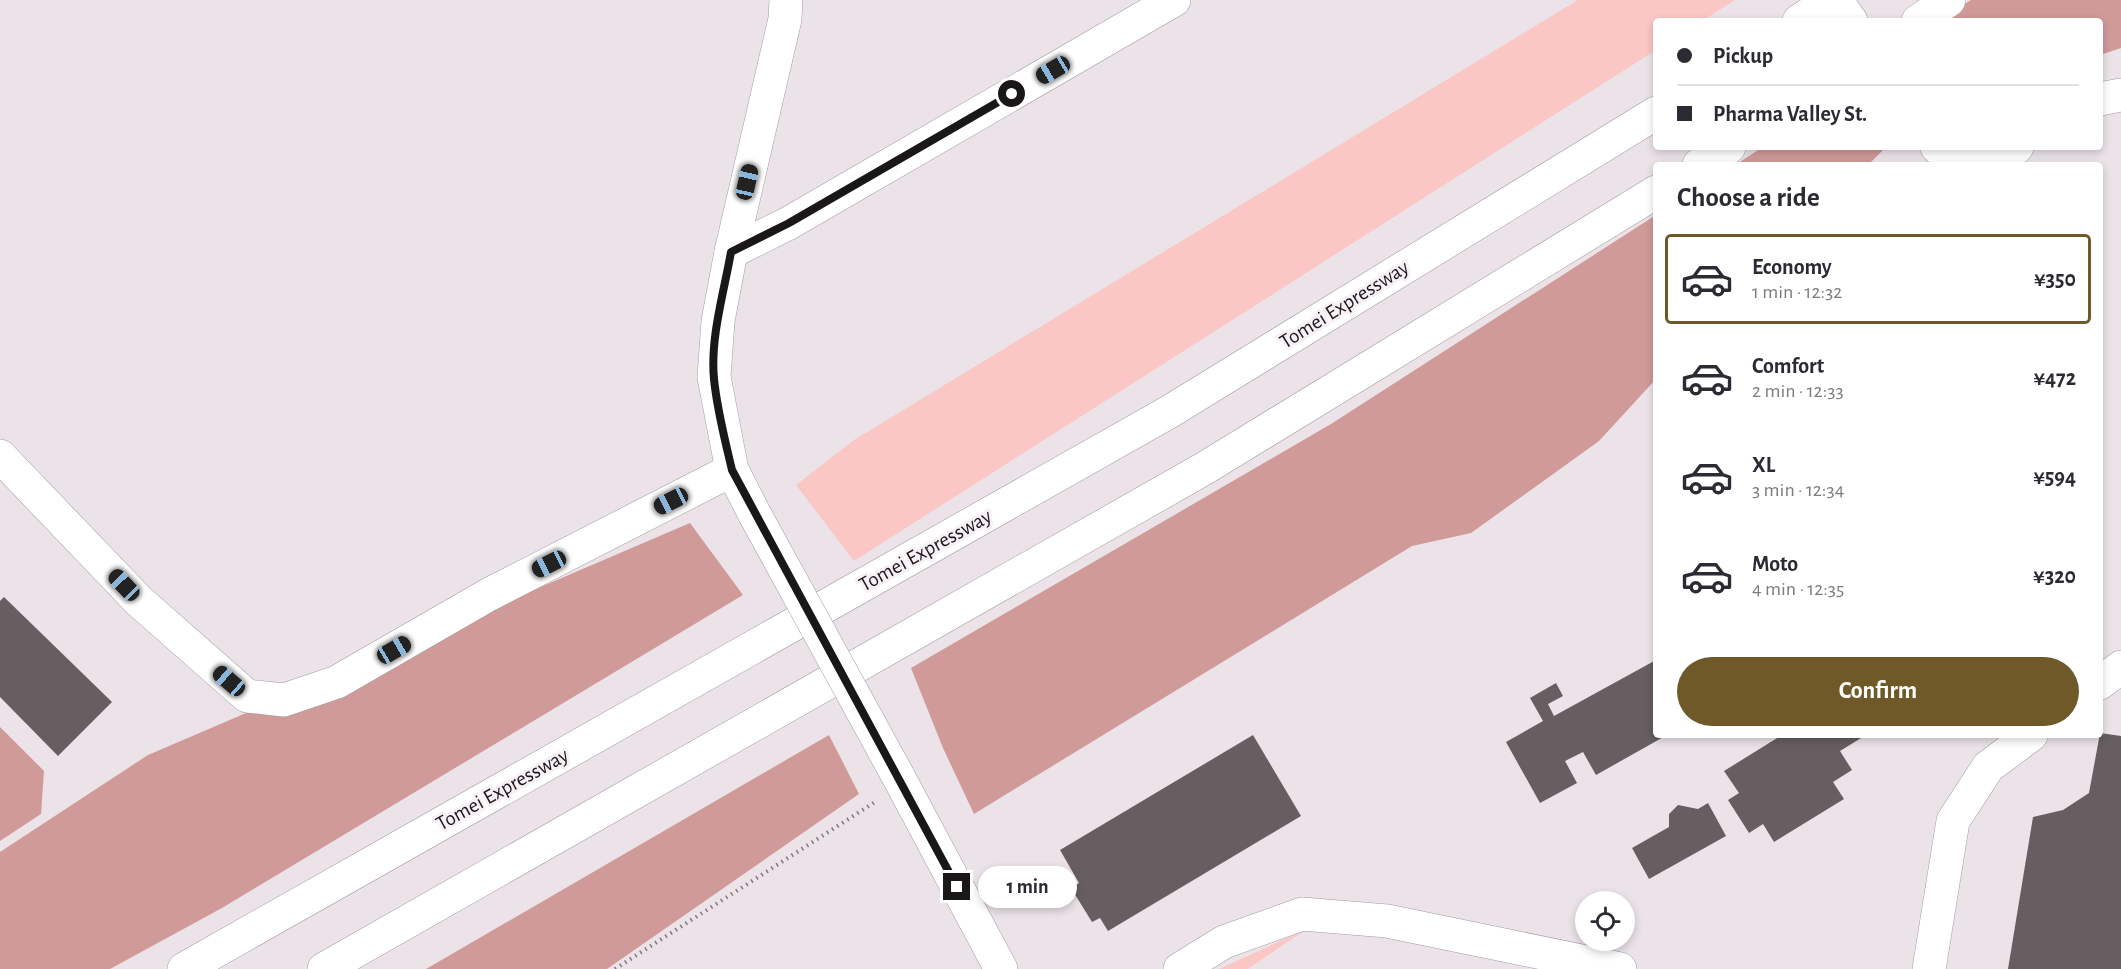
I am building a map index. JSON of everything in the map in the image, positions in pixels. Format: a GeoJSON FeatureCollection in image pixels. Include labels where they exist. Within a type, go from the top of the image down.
{"type":"FeatureCollection","features":[{"type":"Feature","properties":{"kind":"main road"},"geometry":{"type":"LineString","coordinates":[[786,0],[785,19],[731,252],[718,321],[714,377],[721,424],[732,470],[754,513],[1001,969]]}},
{"type":"Feature","properties":{"kind":"main road"},"geometry":{"type":"LineString","coordinates":[[731,252],[789,223],[1174,0]]}},
{"type":"Feature","properties":{"kind":"main road"},"geometry":{"type":"LineString","coordinates":[[1804,18],[1831,0]]}},
{"type":"Feature","properties":{"kind":"main road"},"geometry":{"type":"LineString","coordinates":[[1836,0],[1849,18]]}},
{"type":"Feature","properties":{"kind":"main road"},"geometry":{"type":"LineString","coordinates":[[1922,18],[1949,0]]}},
{"type":"Feature","properties":{"kind":"main road"},"geometry":{"type":"LineString","coordinates":[[2103,98],[2121,95]]}},
{"type":"Feature","properties":{"kind":"main road","name":"Tomei Expressway"},"geometry":{"type":"LineString","coordinates":[[184,969],[1169,412],[1653,114]]}},
{"type":"Feature","properties":{"kind":"main road"},"geometry":{"type":"LineString","coordinates":[[1705,162],[1724,150]]}},
{"type":"Feature","properties":{"kind":"main road"},"geometry":{"type":"LineString","coordinates":[[1940,150],[1954,162]]}},
{"type":"Feature","properties":{"kind":"main road"},"geometry":{"type":"LineString","coordinates":[[1992,162],[2012,150]]}},
{"type":"Feature","properties":{"kind":"main road"},"geometry":{"type":"LineString","coordinates":[[324,969],[1205,468],[1653,194]]}},
{"type":"Feature","properties":{"kind":"main road"},"geometry":{"type":"LineString","coordinates":[[0,456],[139,602],[247,696],[284,700],[337,682],[488,596],[732,470]]}},
{"type":"Feature","properties":{"kind":"main road"},"geometry":{"type":"LineString","coordinates":[[2103,681],[2121,667]]}},
{"type":"Feature","properties":{"kind":"main road"},"geometry":{"type":"LineString","coordinates":[[1929,969],[1953,821],[1988,767],[2027,738]]}},
{"type":"Feature","properties":{"kind":"main road"},"geometry":{"type":"LineString","coordinates":[[1180,969],[1224,942],[1302,914],[1387,921],[1620,969]]}},
{"type":"Feature","properties":{"kind":"path"},"geometry":{"type":"LineString","coordinates":[[615,969],[900,780]]}},
{"type":"Feature","properties":{"kind":"shaded area"},"geometry":{"type":"Polygon","coordinates":[[[1578,0],[1735,0],[1707,18],[1653,18],[1653,52],[854,561],[796,485],[854,440],[1578,0]]]}},
{"type":"Feature","properties":{"kind":"shaded area"},"geometry":{"type":"Polygon","coordinates":[[[1971,0],[2121,0],[2121,48],[2103,54],[2103,18],[1944,18],[1971,0]]]}},
{"type":"Feature","properties":{"kind":"shaded area"},"geometry":{"type":"Polygon","coordinates":[[[1758,150],[1883,150],[1871,162],[1740,162],[1758,150]]]}},
{"type":"Feature","properties":{"kind":"shaded area"},"geometry":{"type":"Polygon","coordinates":[[[1653,217],[1653,382],[1599,441],[1471,533],[1412,546],[974,814],[943,748],[911,668],[1331,424],[1653,217]]]}},
{"type":"Feature","properties":{"kind":"shaded area"},"geometry":{"type":"Polygon","coordinates":[[[690,523],[743,595],[222,908],[110,969],[0,969],[0,852],[148,755],[690,523]]]}},
{"type":"Feature","properties":{"kind":"shaded area"},"geometry":{"type":"Polygon","coordinates":[[[0,727],[44,771],[41,814],[0,841],[0,727]]]}},
{"type":"Feature","properties":{"kind":"shaded area"},"geometry":{"type":"Polygon","coordinates":[[[829,735],[859,794],[607,969],[426,969],[829,735]]]}},
{"type":"Feature","properties":{"kind":"shaded area"},"geometry":{"type":"Polygon","coordinates":[[[1305,930],[1248,969],[1219,969],[1305,930]]]}},
{"type":"Feature","properties":{"kind":"building"},"geometry":{"type":"Polygon","coordinates":[[[4,597],[112,702],[58,756],[0,697],[0,601],[4,597]]]}},
{"type":"Feature","properties":{"kind":"building"},"geometry":{"type":"Polygon","coordinates":[[[1653,662],[1653,738],[1662,738],[1596,775],[1583,752],[1565,761],[1577,783],[1540,803],[1506,742],[1543,721],[1530,698],[1556,683],[1563,696],[1548,704],[1554,716],[1653,662]]]}},
{"type":"Feature","properties":{"kind":"building"},"geometry":{"type":"Polygon","coordinates":[[[2103,733],[2121,736],[2121,969],[2008,969],[2033,817],[2063,810],[2089,793],[2099,738],[2103,738],[2103,733]]]}},
{"type":"Feature","properties":{"kind":"building"},"geometry":{"type":"Polygon","coordinates":[[[1253,735],[1301,816],[1108,931],[1100,918],[1092,922],[1071,888],[1079,883],[1060,850],[1253,735]]]}},
{"type":"Feature","properties":{"kind":"building"},"geometry":{"type":"Polygon","coordinates":[[[1777,738],[1861,738],[1840,751],[1852,770],[1833,782],[1844,799],[1774,842],[1763,824],[1749,833],[1728,800],[1739,793],[1724,771],[1777,738]]]}},
{"type":"Feature","properties":{"kind":"building"},"geometry":{"type":"Polygon","coordinates":[[[1708,803],[1726,836],[1649,879],[1632,848],[1669,827],[1669,814],[1678,805],[1698,809],[1708,803]]]}},
{"type":"Feature","properties":{"kind":"route"},"geometry":{"type":"LineString","coordinates":[[957,887],[732,470],[721,424],[714,377],[718,321],[731,252],[789,223],[1012,94]]}}]}
